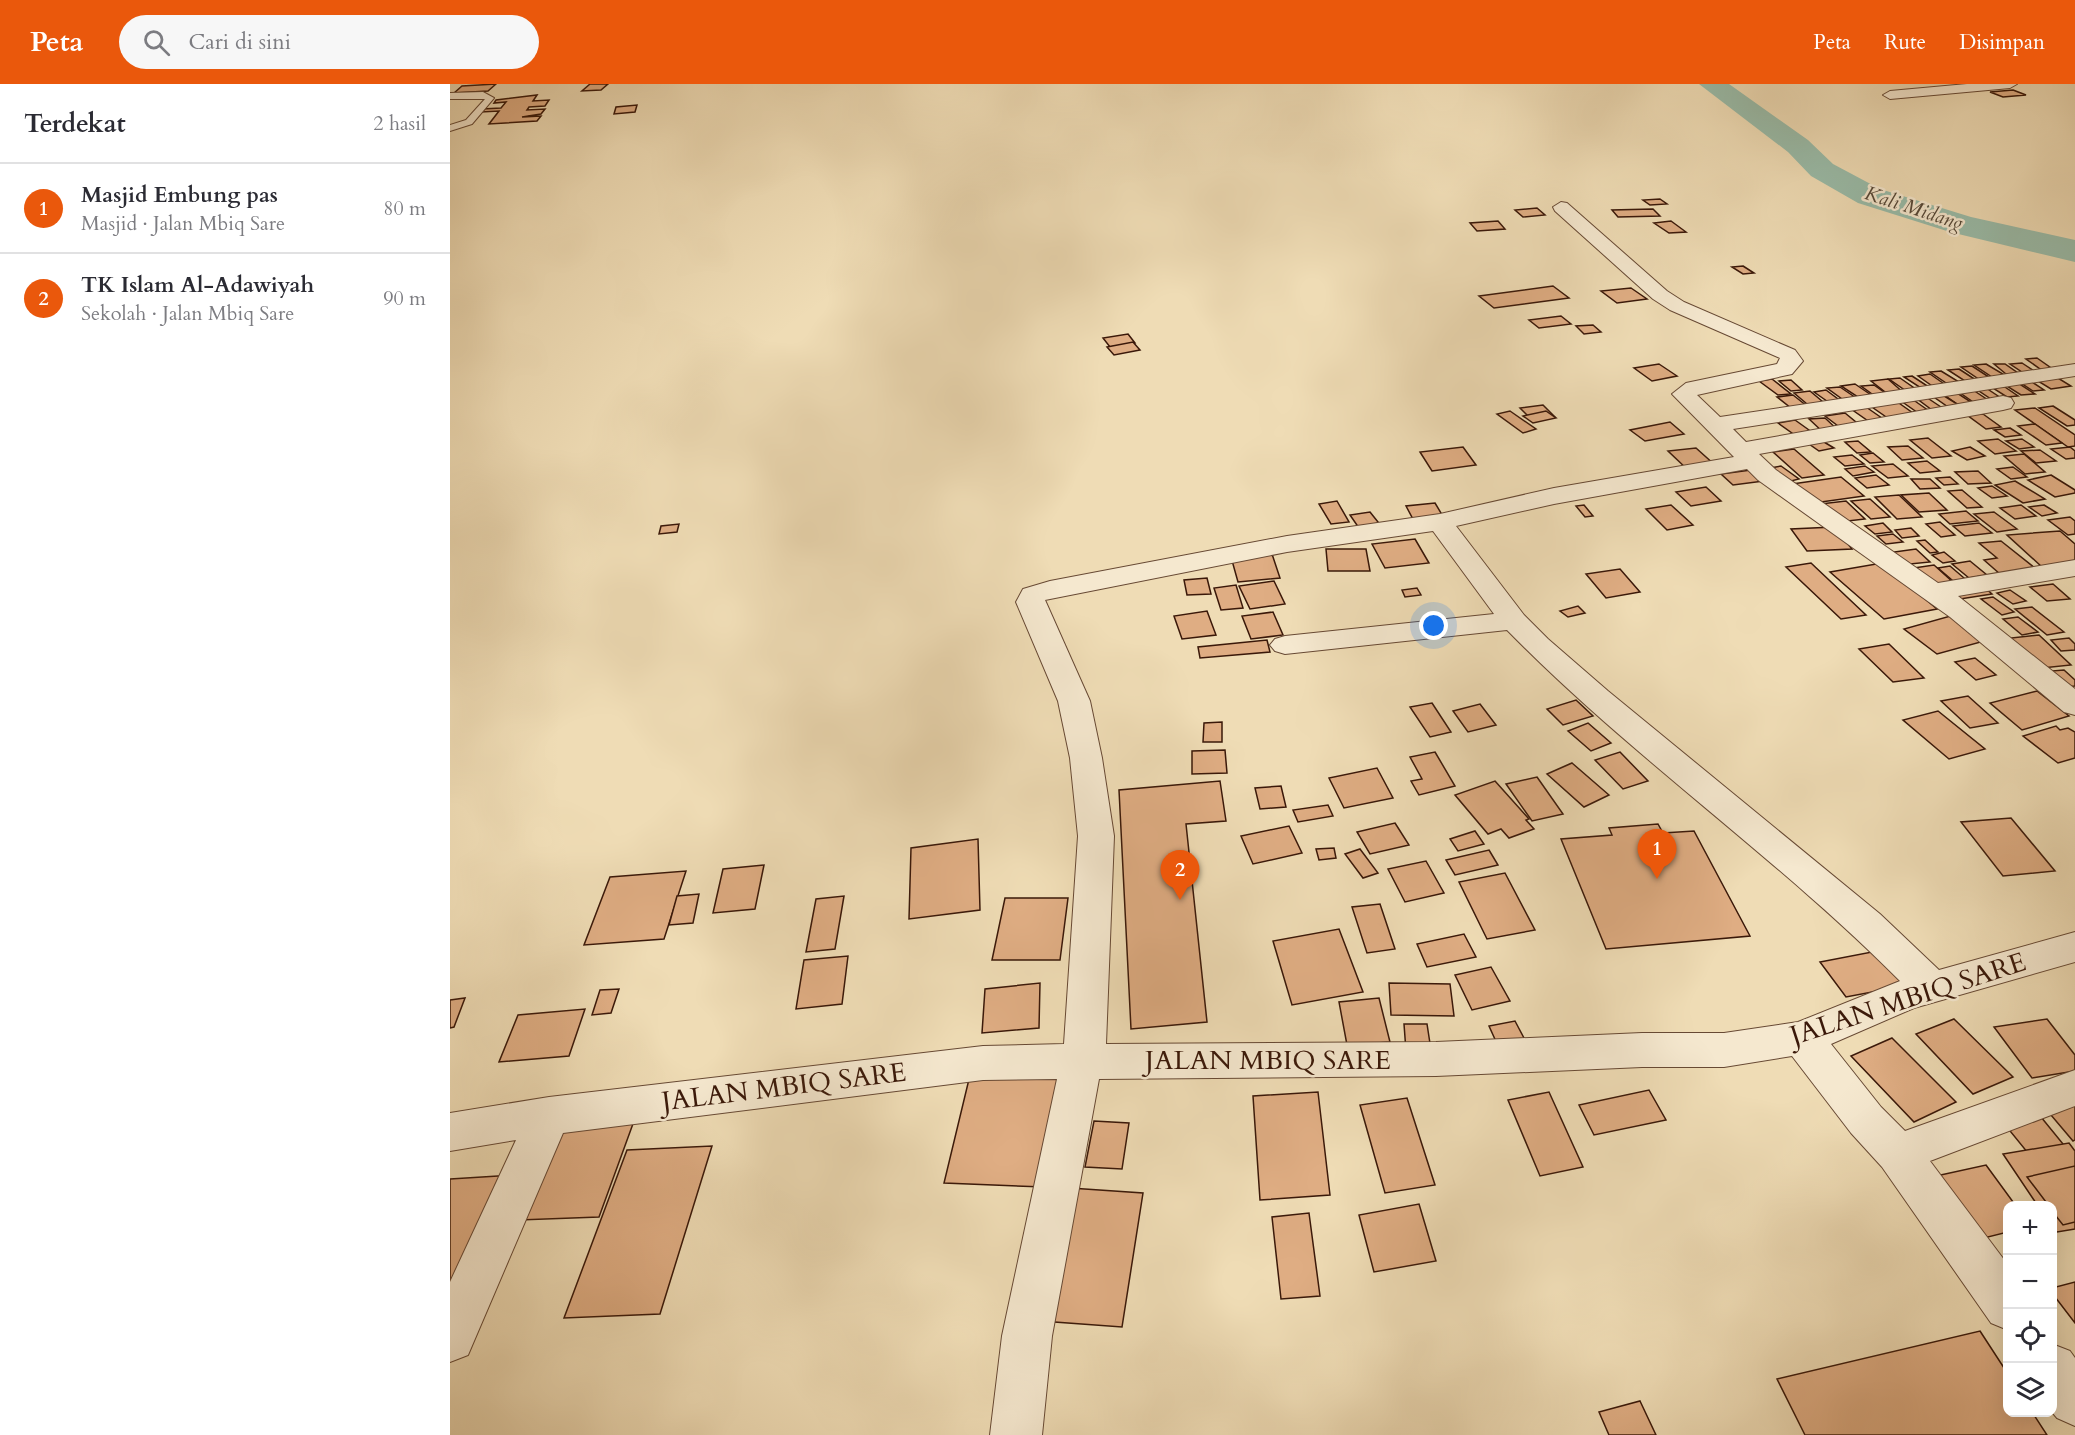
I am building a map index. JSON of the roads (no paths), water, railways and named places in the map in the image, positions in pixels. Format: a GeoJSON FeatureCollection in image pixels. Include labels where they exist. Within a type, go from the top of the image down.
{"type":"FeatureCollection","features":[{"type":"Feature","properties":{"kind":"street"},"geometry":{"type":"LineString","coordinates":[[1890,95],[2010,84]]}},
{"type":"Feature","properties":{"kind":"street"},"geometry":{"type":"LineString","coordinates":[[1560,207],[1660,295],[1677,306],[1788,354],[1792,360],[1784,369],[1683,392],[1745,456],[1830,521],[1968,618],[2075,705]]}},
{"type":"Feature","properties":{"kind":"street"},"geometry":{"type":"LineString","coordinates":[[1715,425],[1866,404],[2075,370]]}},
{"type":"Feature","properties":{"kind":"street"},"geometry":{"type":"LineString","coordinates":[[1016,1435],[1027,1336],[1083,1061],[1091,955],[1096,836],[1095,817],[1074,701],[1056,656],[1034,615],[1030,602],[1033,595],[1050,589],[1287,544],[1440,522],[1745,456],[2075,390]]}},
{"type":"Feature","properties":{"kind":"street"},"geometry":{"type":"LineString","coordinates":[[1440,522],[1514,621],[1597,698],[1867,924],[1931,987]]}},
{"type":"Feature","properties":{"kind":"street"},"geometry":{"type":"LineString","coordinates":[[1933,592],[2075,568]]}},
{"type":"Feature","properties":{"kind":"street"},"geometry":{"type":"LineString","coordinates":[[1285,645],[1514,621]]}},
{"type":"Feature","properties":{"kind":"street","name":"JALAN MBIQ SARE"},"geometry":{"type":"LineString","coordinates":[[450,1132],[549,1116],[983,1063],[1436,1059],[1642,1050],[1724,1050],[1802,1038],[1931,987],[2075,946]]}},
{"type":"Feature","properties":{"kind":"street"},"geometry":{"type":"LineString","coordinates":[[1802,1038],[1844,1093],[1898,1153],[2003,1300]]}},
{"type":"Feature","properties":{"kind":"street"},"geometry":{"type":"LineString","coordinates":[[1898,1153],[2075,1088]]}},
{"type":"Feature","properties":{"kind":"street"},"geometry":{"type":"LineString","coordinates":[[450,1337],[549,1116]]}},
{"type":"Feature","properties":{"kind":"street"},"geometry":{"type":"LineString","coordinates":[[2057,1376],[2075,1400]]}},
{"type":"Feature","properties":{"kind":"lane"},"geometry":{"type":"LineString","coordinates":[[450,96],[483,95],[489,98],[470,122],[450,128]]}},
{"type":"Feature","properties":{"kind":"waterway","name":"Kali Midang"},"geometry":{"type":"LineString","coordinates":[[1712,84],[1798,146],[1822,170],[1869,196],[1962,225],[2075,251]]}},
{"type":"Feature","properties":{"kind":"place","name":"Masjid Embung pas"},"geometry":{"type":"Point","coordinates":[1657,879]}},
{"type":"Feature","properties":{"kind":"place","name":"TK Islam Al-Adawiyah"},"geometry":{"type":"Point","coordinates":[1180,900]}}]}
